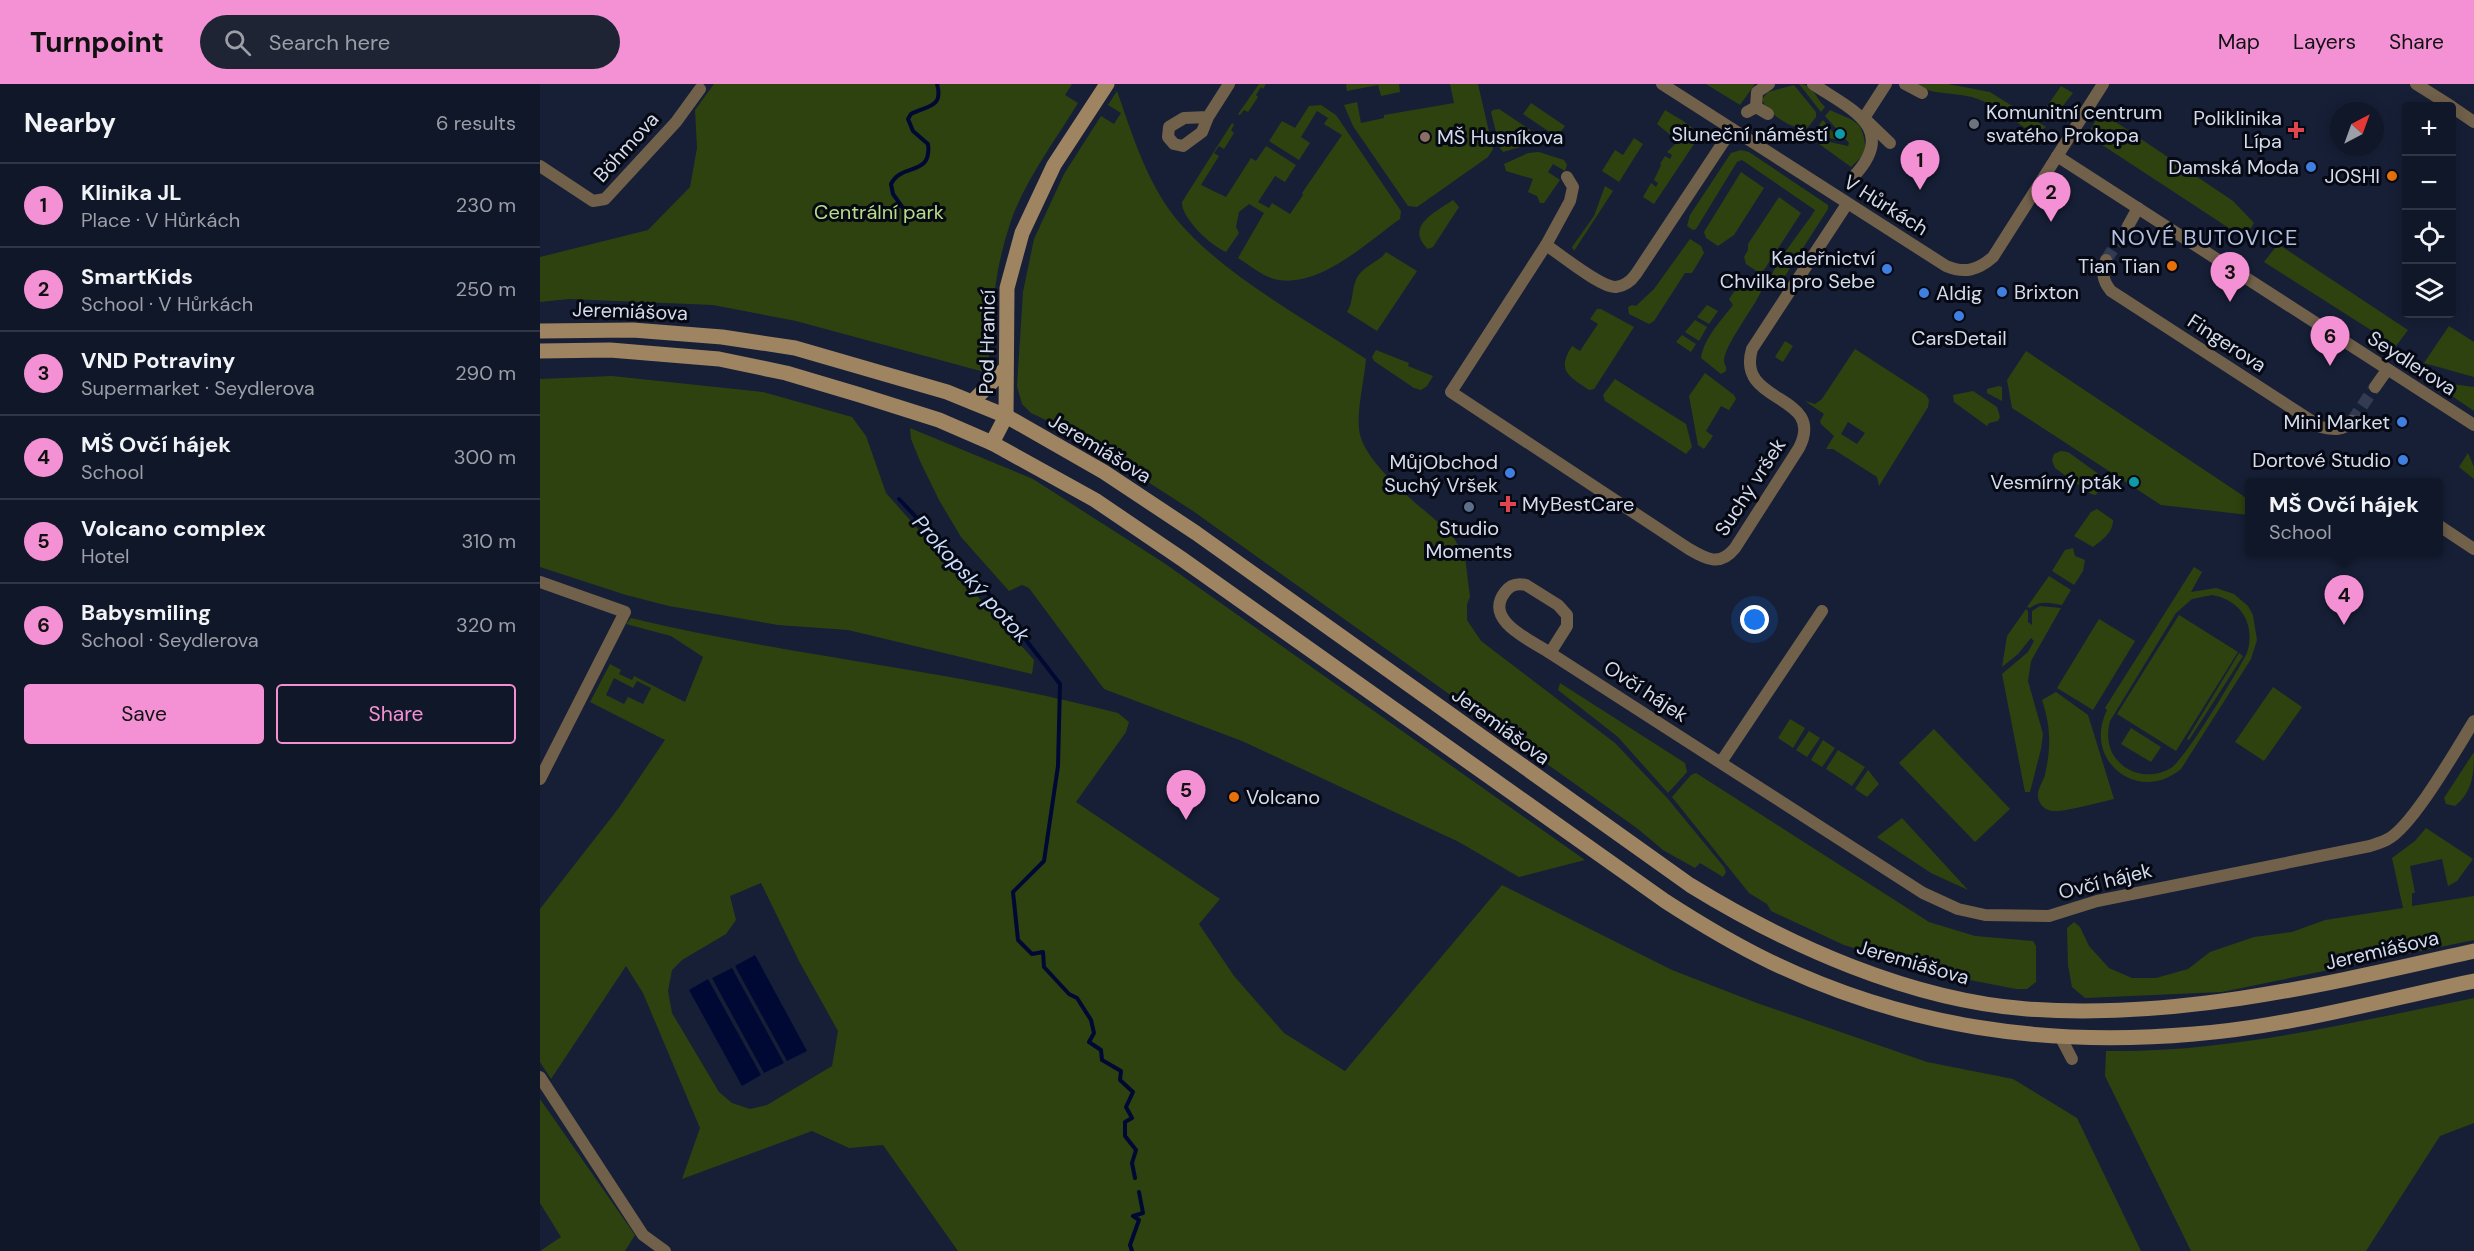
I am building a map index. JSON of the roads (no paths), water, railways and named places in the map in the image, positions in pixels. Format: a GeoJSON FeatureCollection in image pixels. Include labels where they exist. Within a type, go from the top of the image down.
{"type":"FeatureCollection","features":[{"type":"Feature","properties":{"kind":"main road","name":"Pod Hranicí"},"geometry":{"type":"LineString","coordinates":[[992,443],[1006,416],[1007,288],[1022,233],[1054,165],[1107,84]]}},
{"type":"Feature","properties":{"kind":"main road","name":"Jeremiášova"},"geometry":{"type":"LineString","coordinates":[[540,331],[633,330],[722,337],[795,348],[948,392],[1006,416],[1104,472],[1196,533],[1690,885],[1775,933],[1838,961],[1889,979],[1971,1000],[2025,1009],[2091,1011],[2183,1007],[2306,989],[2474,951]]}},
{"type":"Feature","properties":{"kind":"main road","name":"Jeremiášova"},"geometry":{"type":"LineString","coordinates":[[540,351],[590,350],[680,354],[718,359],[786,373],[939,420],[992,443],[1115,513],[1607,862],[1722,937],[1811,980],[1888,1007],[1925,1018],[2017,1034],[2061,1038],[2195,1034],[2314,1015],[2474,981]]}},
{"type":"Feature","properties":{"kind":"main road"},"geometry":{"type":"LineString","coordinates":[[972,402],[1005,369]]}},
{"type":"Feature","properties":{"kind":"street"},"geometry":{"type":"LineString","coordinates":[[1208,117],[1229,84]]}},
{"type":"Feature","properties":{"kind":"street","name":"V Hůrkách"},"geometry":{"type":"LineString","coordinates":[[1662,84],[1946,266],[1971,270],[1993,256],[2103,84]]}},
{"type":"Feature","properties":{"kind":"street"},"geometry":{"type":"LineString","coordinates":[[1757,111],[1757,92],[1768,84]]}},
{"type":"Feature","properties":{"kind":"street"},"geometry":{"type":"LineString","coordinates":[[1813,84],[1830,103],[1864,118],[1890,143]]}},
{"type":"Feature","properties":{"kind":"street"},"geometry":{"type":"LineString","coordinates":[[1864,118],[1886,84]]}},
{"type":"Feature","properties":{"kind":"street"},"geometry":{"type":"LineString","coordinates":[[1905,84],[1922,93]]}},
{"type":"Feature","properties":{"kind":"street"},"geometry":{"type":"LineString","coordinates":[[2416,84],[2443,102]]}},
{"type":"Feature","properties":{"kind":"street","name":"Böhmova"},"geometry":{"type":"LineString","coordinates":[[540,166],[593,201],[605,199],[676,122],[700,89]]}},
{"type":"Feature","properties":{"kind":"street"},"geometry":{"type":"LineString","coordinates":[[2456,110],[2474,122]]}},
{"type":"Feature","properties":{"kind":"street"},"geometry":{"type":"LineString","coordinates":[[1854,176],[1868,160],[1874,140],[1864,118]]}},
{"type":"Feature","properties":{"kind":"street"},"geometry":{"type":"LineString","coordinates":[[1546,245],[1604,284],[1616,287],[1625,285],[1636,274],[1732,129]]}},
{"type":"Feature","properties":{"kind":"street","name":"Seydlerova"},"geometry":{"type":"LineString","coordinates":[[2057,156],[2474,425]]}},
{"type":"Feature","properties":{"kind":"street","name":"Suchý vršek"},"geometry":{"type":"LineString","coordinates":[[1567,177],[1574,187],[1573,195],[1546,245],[1451,392],[1689,549],[1710,560],[1718,561],[1727,557],[1735,548],[1799,448],[1805,433],[1804,422],[1798,412],[1761,386],[1750,374],[1752,349],[1848,204]]}},
{"type":"Feature","properties":{"kind":"street"},"geometry":{"type":"LineString","coordinates":[[2128,226],[2138,208]]}},
{"type":"Feature","properties":{"kind":"street","name":"Fingerova"},"geometry":{"type":"LineString","coordinates":[[2106,260],[2102,272],[2105,283],[2121,297],[2321,427],[2332,430],[2343,429],[2352,421]]}},
{"type":"Feature","properties":{"kind":"street"},"geometry":{"type":"LineString","coordinates":[[2375,387],[2387,370]]}},
{"type":"Feature","properties":{"kind":"street"},"geometry":{"type":"LineString","coordinates":[[2443,528],[2474,549]]}},
{"type":"Feature","properties":{"kind":"street"},"geometry":{"type":"LineString","coordinates":[[540,582],[625,612],[540,779]]}},
{"type":"Feature","properties":{"kind":"street","name":"Ovčí hájek"},"geometry":{"type":"LineString","coordinates":[[1550,652],[1567,626],[1567,615],[1558,605],[1526,585],[1520,583],[1510,586],[1501,598],[1499,610],[1500,616],[1509,626],[1923,893],[1946,904],[1997,917],[2049,915],[2097,901],[2370,846],[2389,839],[2413,814],[2474,721]]}},
{"type":"Feature","properties":{"kind":"street"},"geometry":{"type":"LineString","coordinates":[[1721,762],[1822,611]]}},
{"type":"Feature","properties":{"kind":"street"},"geometry":{"type":"LineString","coordinates":[[2061,1038],[2072,1059]]}},
{"type":"Feature","properties":{"kind":"street"},"geometry":{"type":"LineString","coordinates":[[540,1077],[643,1234],[665,1251]]}},
{"type":"Feature","properties":{"kind":"water"},"geometry":{"type":"Polygon","coordinates":[[[755,955],[807,1051],[787,1061],[735,966],[755,955]]]}},
{"type":"Feature","properties":{"kind":"water"},"geometry":{"type":"Polygon","coordinates":[[[732,968],[784,1063],[764,1073],[712,978],[732,968]]]}},
{"type":"Feature","properties":{"kind":"water"},"geometry":{"type":"Polygon","coordinates":[[[708,979],[761,1075],[742,1086],[689,990],[708,979]]]}},
{"type":"Feature","properties":{"kind":"waterway"},"geometry":{"type":"LineString","coordinates":[[903,208],[893,194],[891,184],[902,173],[921,165],[928,154],[928,144],[913,131],[908,119],[911,114],[936,102],[939,92],[937,84]]}},
{"type":"Feature","properties":{"kind":"waterway","name":"Prokopský potok"},"geometry":{"type":"LineString","coordinates":[[899,499],[998,604],[1060,684],[1058,766],[1044,861],[1013,892],[1018,940],[1032,954],[1043,952],[1044,967],[1069,994],[1077,998],[1091,1020],[1094,1033],[1089,1042],[1101,1050],[1102,1060],[1121,1071],[1120,1080],[1133,1092],[1126,1107],[1132,1118],[1125,1122],[1125,1136],[1136,1150],[1132,1163],[1135,1178]]}},
{"type":"Feature","properties":{"kind":"waterway","name":"Prokopský potok"},"geometry":{"type":"LineString","coordinates":[[1132,1251],[1130,1245],[1139,1220],[1133,1216],[1143,1213],[1139,1192]]}},
{"type":"Feature","properties":{"kind":"tunnel"},"geometry":{"type":"LineString","coordinates":[[2106,260],[2128,226]]}},
{"type":"Feature","properties":{"kind":"tunnel"},"geometry":{"type":"LineString","coordinates":[[2352,421],[2375,387]]}},
{"type":"Feature","properties":{"kind":"place","name":"Komunitní centrum svatého Prokopa"},"geometry":{"type":"Point","coordinates":[1974,124]}},
{"type":"Feature","properties":{"kind":"place","name":"Poliklinika Lípa"},"geometry":{"type":"Point","coordinates":[2296,130]}},
{"type":"Feature","properties":{"kind":"place","name":"Sluneční náměstí"},"geometry":{"type":"Point","coordinates":[1840,134]}},
{"type":"Feature","properties":{"kind":"place","name":"MŠ Husníkova"},"geometry":{"type":"Point","coordinates":[1425,137]}},
{"type":"Feature","properties":{"kind":"place","name":"Damská Moda"},"geometry":{"type":"Point","coordinates":[2311,167]}},
{"type":"Feature","properties":{"kind":"place","name":"JOSHI"},"geometry":{"type":"Point","coordinates":[2392,176]}},
{"type":"Feature","properties":{"kind":"place","name":"Klinika JL"},"geometry":{"type":"Point","coordinates":[1920,190]}},
{"type":"Feature","properties":{"kind":"place","name":"SmartKids"},"geometry":{"type":"Point","coordinates":[2051,222]}},
{"type":"Feature","properties":{"kind":"place","name":"Tian Tian"},"geometry":{"type":"Point","coordinates":[2172,266]}},
{"type":"Feature","properties":{"kind":"place","name":"Kadeřnictví Chvilka pro Sebe"},"geometry":{"type":"Point","coordinates":[1887,269]}},
{"type":"Feature","properties":{"kind":"place","name":"Brixton"},"geometry":{"type":"Point","coordinates":[2002,292]}},
{"type":"Feature","properties":{"kind":"place","name":"Aldig"},"geometry":{"type":"Point","coordinates":[1924,293]}},
{"type":"Feature","properties":{"kind":"place","name":"VND Potraviny"},"geometry":{"type":"Point","coordinates":[2230,302]}},
{"type":"Feature","properties":{"kind":"place","name":"CarsDetail"},"geometry":{"type":"Point","coordinates":[1959,316]}},
{"type":"Feature","properties":{"kind":"place","name":"Babysmiling"},"geometry":{"type":"Point","coordinates":[2330,366]}},
{"type":"Feature","properties":{"kind":"place","name":"Mini Market"},"geometry":{"type":"Point","coordinates":[2402,422]}},
{"type":"Feature","properties":{"kind":"place","name":"Dortové Studio"},"geometry":{"type":"Point","coordinates":[2403,460]}},
{"type":"Feature","properties":{"kind":"place","name":"MůjObchod Suchý Vršek"},"geometry":{"type":"Point","coordinates":[1510,473]}},
{"type":"Feature","properties":{"kind":"place","name":"Vesmírný pták"},"geometry":{"type":"Point","coordinates":[2134,482]}},
{"type":"Feature","properties":{"kind":"place","name":"MyBestCare"},"geometry":{"type":"Point","coordinates":[1508,504]}},
{"type":"Feature","properties":{"kind":"place","name":"Studio Moments"},"geometry":{"type":"Point","coordinates":[1469,507]}},
{"type":"Feature","properties":{"kind":"place","name":"MŠ Ovčí hájek"},"geometry":{"type":"Point","coordinates":[2344,625]}},
{"type":"Feature","properties":{"kind":"place","name":"Volcano"},"geometry":{"type":"Point","coordinates":[1234,797]}},
{"type":"Feature","properties":{"kind":"place","name":"Volcano complex"},"geometry":{"type":"Point","coordinates":[1186,820]}},
{"type":"Feature","properties":{"kind":"district","name":"NOVÉ BUTOVICE"},"geometry":{"type":"Point","coordinates":[2205,237]}},
{"type":"Feature","properties":{"kind":"park label","name":"Centrální park"},"geometry":{"type":"Point","coordinates":[879,212]}}]}
